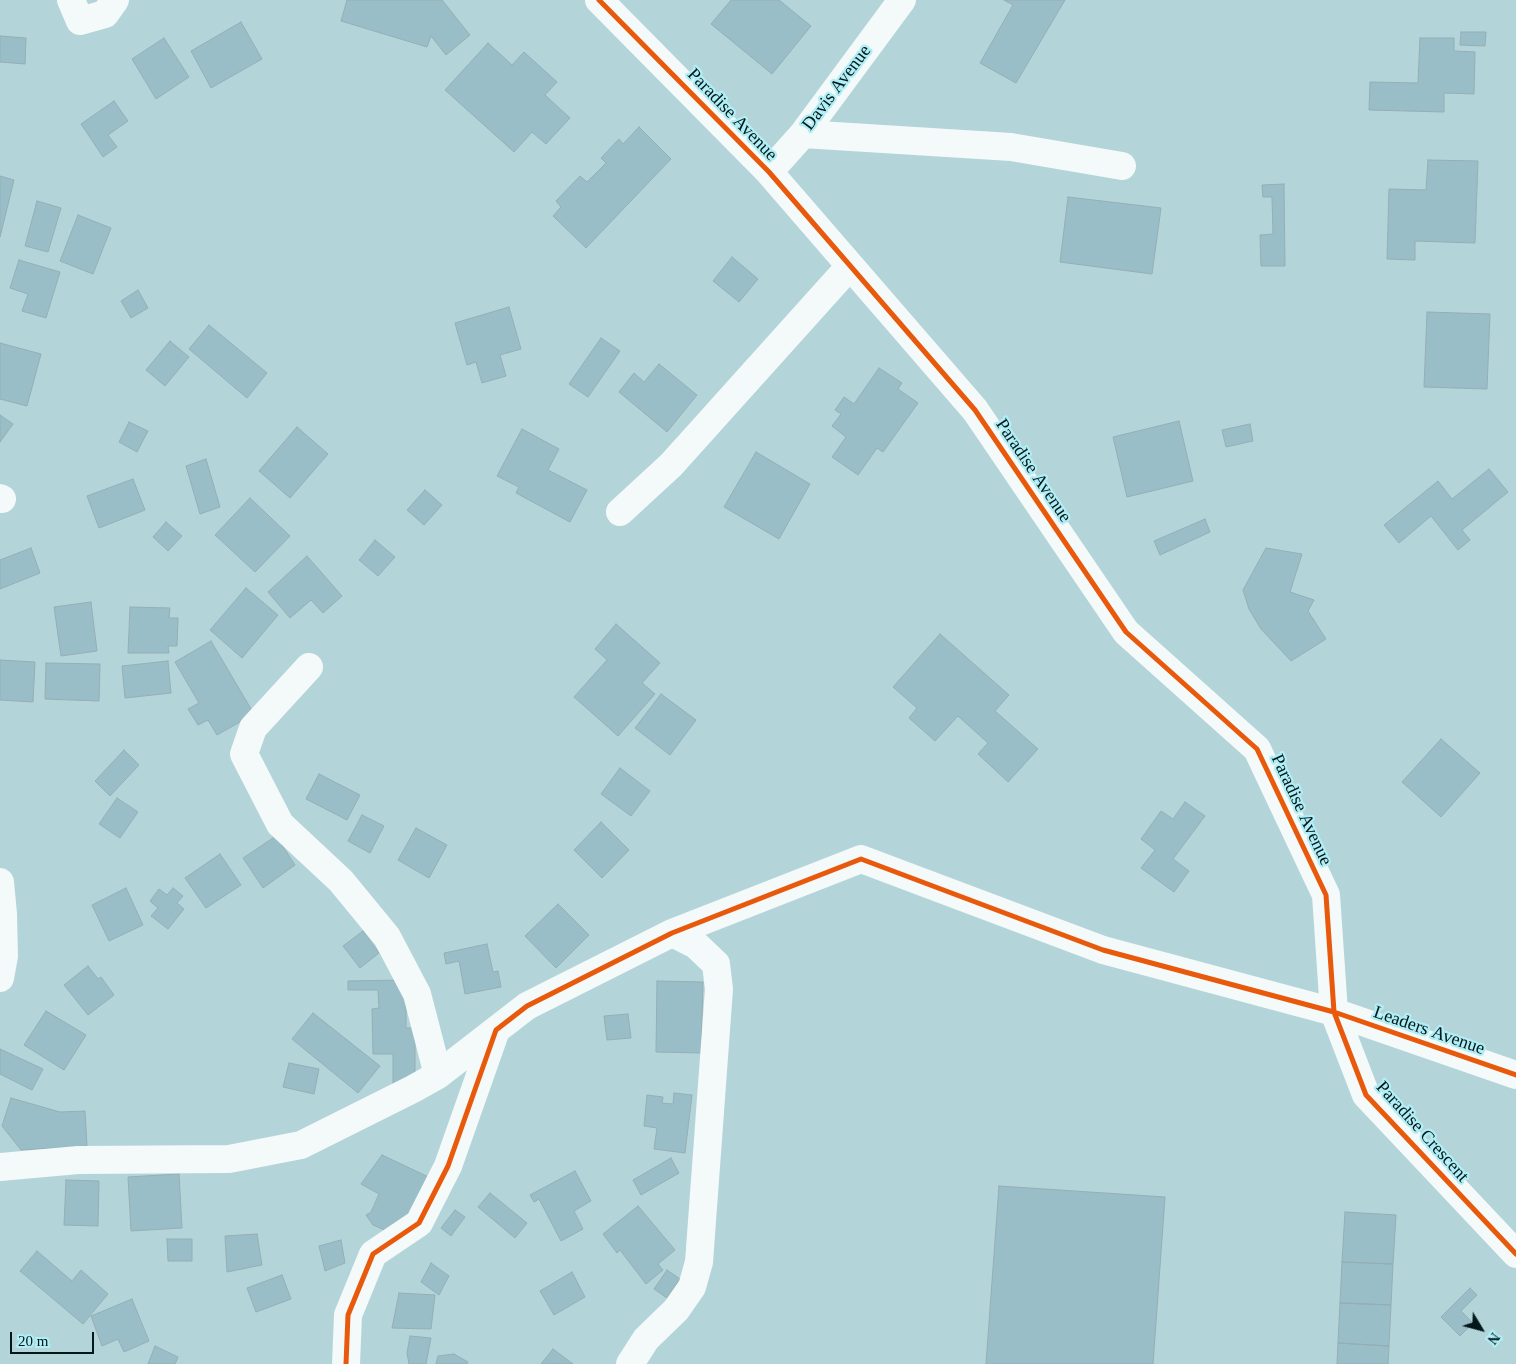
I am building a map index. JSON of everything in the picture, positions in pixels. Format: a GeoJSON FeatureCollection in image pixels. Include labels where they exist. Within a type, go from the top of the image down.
{"type":"FeatureCollection","features":[{"type":"Feature","properties":{"kind":"street"},"geometry":{"type":"LineString","coordinates":[[71,0],[80,21],[105,14],[115,0]]}},
{"type":"Feature","properties":{"kind":"street","name":"Paradise Avenue"},"geometry":{"type":"LineString","coordinates":[[599,0],[769,172],[975,410],[1126,632],[1257,749],[1326,895],[1334,1012]]}},
{"type":"Feature","properties":{"kind":"street","name":"Davis Avenue"},"geometry":{"type":"LineString","coordinates":[[769,172],[803,134],[902,0]]}},
{"type":"Feature","properties":{"kind":"street"},"geometry":{"type":"LineString","coordinates":[[803,134],[1011,147],[1122,166]]}},
{"type":"Feature","properties":{"kind":"street"},"geometry":{"type":"LineString","coordinates":[[620,512],[671,465],[850,266]]}},
{"type":"Feature","properties":{"kind":"street"},"geometry":{"type":"LineString","coordinates":[[309,667],[253,728],[244,754],[280,824],[340,881],[387,937],[416,994],[438,1074]]}},
{"type":"Feature","properties":{"kind":"street","name":"Leaders Avenue"},"geometry":{"type":"LineString","coordinates":[[0,1167],[78,1160],[229,1158],[300,1145],[413,1089],[438,1074],[527,1006],[672,933],[861,859],[1103,950],[1334,1012],[1516,1075]]}},
{"type":"Feature","properties":{"kind":"street"},"geometry":{"type":"LineString","coordinates":[[0,882],[4,956],[0,978]]}},
{"type":"Feature","properties":{"kind":"street"},"geometry":{"type":"LineString","coordinates":[[630,1364],[646,1339],[676,1310],[692,1287],[699,1262],[719,989],[716,964],[696,946],[672,933]]}},
{"type":"Feature","properties":{"kind":"street","name":"Paradise Crescent"},"geometry":{"type":"LineString","coordinates":[[1334,1012],[1366,1095],[1516,1254]]}},
{"type":"Feature","properties":{"kind":"street"},"geometry":{"type":"LineString","coordinates":[[346,1364],[348,1315],[373,1254],[419,1223],[448,1166],[496,1030]]}},
{"type":"Feature","properties":{"kind":"building"},"geometry":{"type":"Polygon","coordinates":[[[347,0],[442,0],[470,35],[446,55],[431,36],[427,47],[341,21],[347,0]]]}},
{"type":"Feature","properties":{"kind":"building"},"geometry":{"type":"Polygon","coordinates":[[[731,0],[779,0],[811,26],[772,74],[711,24],[731,0]]]}},
{"type":"Feature","properties":{"kind":"building"},"geometry":{"type":"Polygon","coordinates":[[[1004,0],[1065,0],[1016,83],[980,63],[1013,5],[1004,0]]]}},
{"type":"Feature","properties":{"kind":"building"},"geometry":{"type":"Polygon","coordinates":[[[241,22],[262,59],[211,88],[191,51],[241,22]]]}},
{"type":"Feature","properties":{"kind":"building"},"geometry":{"type":"Polygon","coordinates":[[[1461,32],[1486,32],[1485,46],[1460,45],[1461,32]]]}},
{"type":"Feature","properties":{"kind":"building"},"geometry":{"type":"Polygon","coordinates":[[[0,36],[26,38],[25,64],[0,62],[0,36]]]}},
{"type":"Feature","properties":{"kind":"building"},"geometry":{"type":"Polygon","coordinates":[[[164,38],[189,77],[156,99],[132,59],[164,38]]]}},
{"type":"Feature","properties":{"kind":"building"},"geometry":{"type":"Polygon","coordinates":[[[1420,38],[1454,38],[1454,51],[1475,52],[1474,94],[1444,93],[1444,112],[1369,110],[1370,82],[1418,83],[1420,38]]]}},
{"type":"Feature","properties":{"kind":"building"},"geometry":{"type":"Polygon","coordinates":[[[488,43],[512,65],[524,52],[557,82],[545,95],[570,118],[546,144],[532,132],[514,152],[445,90],[488,43]]]}},
{"type":"Feature","properties":{"kind":"building"},"geometry":{"type":"Polygon","coordinates":[[[114,101],[128,121],[108,135],[117,147],[103,157],[81,124],[114,101]]]}},
{"type":"Feature","properties":{"kind":"building"},"geometry":{"type":"Polygon","coordinates":[[[639,127],[671,159],[586,248],[553,216],[561,207],[556,201],[580,176],[587,182],[606,163],[601,158],[619,139],[623,144],[639,127]]]}},
{"type":"Feature","properties":{"kind":"building"},"geometry":{"type":"Polygon","coordinates":[[[1428,160],[1478,161],[1475,243],[1415,241],[1415,260],[1387,259],[1389,189],[1426,190],[1428,160]]]}},
{"type":"Feature","properties":{"kind":"building"},"geometry":{"type":"Polygon","coordinates":[[[0,176],[14,180],[0,237],[0,176]]]}},
{"type":"Feature","properties":{"kind":"building"},"geometry":{"type":"Polygon","coordinates":[[[1284,184],[1285,266],[1261,266],[1260,235],[1273,234],[1272,197],[1263,197],[1262,185],[1284,184]]]}},
{"type":"Feature","properties":{"kind":"building"},"geometry":{"type":"Polygon","coordinates":[[[1068,197],[1161,208],[1152,274],[1060,262],[1068,197]]]}},
{"type":"Feature","properties":{"kind":"building"},"geometry":{"type":"Polygon","coordinates":[[[37,201],[61,208],[48,252],[25,246],[37,201]]]}},
{"type":"Feature","properties":{"kind":"building"},"geometry":{"type":"Polygon","coordinates":[[[78,215],[111,228],[93,274],[60,261],[78,215]]]}},
{"type":"Feature","properties":{"kind":"building"},"geometry":{"type":"Polygon","coordinates":[[[732,257],[758,279],[739,302],[713,281],[732,257]]]}},
{"type":"Feature","properties":{"kind":"building"},"geometry":{"type":"Polygon","coordinates":[[[19,260],[60,272],[46,318],[22,311],[28,294],[10,288],[19,260]]]}},
{"type":"Feature","properties":{"kind":"building"},"geometry":{"type":"Polygon","coordinates":[[[138,290],[148,308],[131,318],[121,301],[138,290]]]}},
{"type":"Feature","properties":{"kind":"building"},"geometry":{"type":"Polygon","coordinates":[[[509,307],[521,349],[500,355],[506,376],[482,383],[476,362],[467,365],[455,323],[509,307]]]}},
{"type":"Feature","properties":{"kind":"building"},"geometry":{"type":"Polygon","coordinates":[[[1427,312],[1490,314],[1487,389],[1424,387],[1427,312]]]}},
{"type":"Feature","properties":{"kind":"building"},"geometry":{"type":"Polygon","coordinates":[[[209,325],[267,373],[247,398],[189,349],[209,325]]]}},
{"type":"Feature","properties":{"kind":"building"},"geometry":{"type":"Polygon","coordinates":[[[601,338],[620,351],[588,397],[569,384],[601,338]]]}},
{"type":"Feature","properties":{"kind":"building"},"geometry":{"type":"Polygon","coordinates":[[[170,341],[189,357],[165,386],[146,370],[170,341]]]}},
{"type":"Feature","properties":{"kind":"building"},"geometry":{"type":"Polygon","coordinates":[[[0,343],[41,354],[27,406],[0,399],[0,343]]]}},
{"type":"Feature","properties":{"kind":"building"},"geometry":{"type":"Polygon","coordinates":[[[659,364],[697,395],[667,432],[619,392],[634,373],[644,382],[659,364]]]}},
{"type":"Feature","properties":{"kind":"building"},"geometry":{"type":"Polygon","coordinates":[[[879,368],[902,383],[898,389],[918,403],[883,452],[877,448],[858,475],[832,457],[846,437],[832,426],[841,414],[835,410],[844,397],[854,404],[879,368]]]}},
{"type":"Feature","properties":{"kind":"building"},"geometry":{"type":"Polygon","coordinates":[[[0,415],[13,424],[0,442],[0,415]]]}},
{"type":"Feature","properties":{"kind":"building"},"geometry":{"type":"Polygon","coordinates":[[[1179,421],[1193,481],[1127,497],[1113,437],[1179,421]]]}},
{"type":"Feature","properties":{"kind":"building"},"geometry":{"type":"Polygon","coordinates":[[[129,422],[148,431],[137,452],[119,442],[129,422]]]}},
{"type":"Feature","properties":{"kind":"building"},"geometry":{"type":"Polygon","coordinates":[[[1250,424],[1253,441],[1226,447],[1222,430],[1250,424]]]}},
{"type":"Feature","properties":{"kind":"building"},"geometry":{"type":"Polygon","coordinates":[[[297,427],[328,454],[290,498],[259,471],[297,427]]]}},
{"type":"Feature","properties":{"kind":"building"},"geometry":{"type":"Polygon","coordinates":[[[522,429],[559,449],[548,470],[587,490],[570,522],[516,493],[519,487],[497,476],[522,429]]]}},
{"type":"Feature","properties":{"kind":"building"},"geometry":{"type":"Polygon","coordinates":[[[756,452],[810,484],[779,539],[724,507],[756,452]]]}},
{"type":"Feature","properties":{"kind":"building"},"geometry":{"type":"Polygon","coordinates":[[[206,459],[220,507],[200,514],[186,466],[206,459]]]}},
{"type":"Feature","properties":{"kind":"building"},"geometry":{"type":"Polygon","coordinates":[[[1489,469],[1508,492],[1462,530],[1470,540],[1458,550],[1431,516],[1399,543],[1384,525],[1438,481],[1452,499],[1489,469]]]}},
{"type":"Feature","properties":{"kind":"building"},"geometry":{"type":"Polygon","coordinates":[[[133,479],[145,510],[99,528],[87,496],[133,479]]]}},
{"type":"Feature","properties":{"kind":"building"},"geometry":{"type":"Polygon","coordinates":[[[425,490],[442,505],[424,525],[407,510],[425,490]]]}},
{"type":"Feature","properties":{"kind":"building"},"geometry":{"type":"Polygon","coordinates":[[[250,498],[290,536],[255,572],[215,535],[250,498]]]}},
{"type":"Feature","properties":{"kind":"building"},"geometry":{"type":"Polygon","coordinates":[[[1205,519],[1210,532],[1160,555],[1154,541],[1205,519]]]}},
{"type":"Feature","properties":{"kind":"building"},"geometry":{"type":"Polygon","coordinates":[[[166,522],[182,536],[168,551],[153,537],[166,522]]]}},
{"type":"Feature","properties":{"kind":"building"},"geometry":{"type":"Polygon","coordinates":[[[375,540],[395,557],[378,576],[359,560],[375,540]]]}},
{"type":"Feature","properties":{"kind":"building"},"geometry":{"type":"Polygon","coordinates":[[[31,548],[40,573],[0,589],[0,560],[31,548]]]}},
{"type":"Feature","properties":{"kind":"building"},"geometry":{"type":"Polygon","coordinates":[[[1266,548],[1302,554],[1290,592],[1314,600],[1308,611],[1326,639],[1291,661],[1261,629],[1249,609],[1243,590],[1266,548]]]}},
{"type":"Feature","properties":{"kind":"building"},"geometry":{"type":"Polygon","coordinates":[[[307,556],[342,596],[323,613],[311,600],[290,618],[268,592],[307,556]]]}},
{"type":"Feature","properties":{"kind":"building"},"geometry":{"type":"Polygon","coordinates":[[[246,588],[278,615],[242,658],[210,630],[246,588]]]}},
{"type":"Feature","properties":{"kind":"building"},"geometry":{"type":"Polygon","coordinates":[[[91,602],[97,651],[61,656],[54,607],[91,602]]]}},
{"type":"Feature","properties":{"kind":"building"},"geometry":{"type":"Polygon","coordinates":[[[130,607],[170,608],[169,618],[178,618],[177,646],[168,646],[169,653],[128,653],[130,607]]]}},
{"type":"Feature","properties":{"kind":"building"},"geometry":{"type":"Polygon","coordinates":[[[616,624],[660,663],[642,683],[655,694],[618,736],[574,697],[607,660],[595,649],[616,624]]]}},
{"type":"Feature","properties":{"kind":"building"},"geometry":{"type":"Polygon","coordinates":[[[940,634],[1009,695],[995,711],[1038,749],[1008,782],[978,754],[988,743],[958,716],[935,741],[909,718],[917,708],[893,687],[940,634]]]}},
{"type":"Feature","properties":{"kind":"building"},"geometry":{"type":"Polygon","coordinates":[[[211,641],[254,714],[217,735],[208,720],[198,725],[188,709],[199,703],[175,662],[211,641]]]}},
{"type":"Feature","properties":{"kind":"building"},"geometry":{"type":"Polygon","coordinates":[[[0,660],[35,662],[33,702],[0,700],[0,660]]]}},
{"type":"Feature","properties":{"kind":"building"},"geometry":{"type":"Polygon","coordinates":[[[168,661],[171,693],[125,698],[122,666],[168,661]]]}},
{"type":"Feature","properties":{"kind":"building"},"geometry":{"type":"Polygon","coordinates":[[[46,663],[100,664],[99,701],[45,699],[46,663]]]}},
{"type":"Feature","properties":{"kind":"building"},"geometry":{"type":"Polygon","coordinates":[[[661,694],[696,720],[670,755],[635,728],[661,694]]]}},
{"type":"Feature","properties":{"kind":"building"},"geometry":{"type":"Polygon","coordinates":[[[1441,739],[1480,773],[1441,817],[1402,782],[1441,739]]]}},
{"type":"Feature","properties":{"kind":"building"},"geometry":{"type":"Polygon","coordinates":[[[124,750],[139,765],[110,796],[95,781],[124,750]]]}},
{"type":"Feature","properties":{"kind":"building"},"geometry":{"type":"Polygon","coordinates":[[[620,768],[650,791],[631,816],[601,794],[620,768]]]}},
{"type":"Feature","properties":{"kind":"building"},"geometry":{"type":"Polygon","coordinates":[[[319,774],[360,795],[347,820],[306,799],[319,774]]]}},
{"type":"Feature","properties":{"kind":"building"},"geometry":{"type":"Polygon","coordinates":[[[117,798],[138,812],[120,838],[99,824],[117,798]]]}},
{"type":"Feature","properties":{"kind":"building"},"geometry":{"type":"Polygon","coordinates":[[[1185,802],[1205,816],[1173,859],[1189,871],[1174,892],[1141,868],[1155,850],[1141,839],[1161,811],[1173,819],[1185,802]]]}},
{"type":"Feature","properties":{"kind":"building"},"geometry":{"type":"Polygon","coordinates":[[[362,815],[384,826],[370,853],[348,841],[362,815]]]}},
{"type":"Feature","properties":{"kind":"building"},"geometry":{"type":"Polygon","coordinates":[[[601,822],[629,850],[602,878],[574,850],[601,822]]]}},
{"type":"Feature","properties":{"kind":"building"},"geometry":{"type":"Polygon","coordinates":[[[416,828],[447,845],[429,878],[398,860],[416,828]]]}},
{"type":"Feature","properties":{"kind":"building"},"geometry":{"type":"Polygon","coordinates":[[[276,836],[295,865],[263,888],[243,858],[276,836]]]}},
{"type":"Feature","properties":{"kind":"building"},"geometry":{"type":"Polygon","coordinates":[[[220,854],[241,885],[206,908],[185,878],[220,854]]]}},
{"type":"Feature","properties":{"kind":"building"},"geometry":{"type":"Polygon","coordinates":[[[126,888],[143,925],[109,941],[92,905],[126,888]]]}},
{"type":"Feature","properties":{"kind":"building"},"geometry":{"type":"Polygon","coordinates":[[[173,888],[183,896],[177,903],[184,909],[168,929],[151,916],[158,908],[150,901],[159,889],[167,895],[173,888]]]}},
{"type":"Feature","properties":{"kind":"building"},"geometry":{"type":"Polygon","coordinates":[[[558,904],[589,935],[556,968],[525,936],[558,904]]]}},
{"type":"Feature","properties":{"kind":"building"},"geometry":{"type":"Polygon","coordinates":[[[363,931],[379,953],[360,968],[343,946],[363,931]]]}},
{"type":"Feature","properties":{"kind":"building"},"geometry":{"type":"Polygon","coordinates":[[[487,944],[493,972],[498,971],[501,987],[465,994],[459,961],[446,964],[444,953],[487,944]]]}},
{"type":"Feature","properties":{"kind":"building"},"geometry":{"type":"Polygon","coordinates":[[[88,966],[98,979],[101,977],[114,995],[88,1015],[64,985],[88,966]]]}},
{"type":"Feature","properties":{"kind":"building"},"geometry":{"type":"Polygon","coordinates":[[[406,980],[406,1028],[415,1028],[415,1085],[393,1086],[393,1054],[373,1054],[372,1009],[379,1008],[378,990],[348,990],[348,981],[406,980]]]}},
{"type":"Feature","properties":{"kind":"building"},"geometry":{"type":"Polygon","coordinates":[[[657,981],[703,982],[701,1053],[656,1052],[657,981]]]}},
{"type":"Feature","properties":{"kind":"building"},"geometry":{"type":"Polygon","coordinates":[[[46,1011],[86,1035],[64,1070],[24,1045],[46,1011]]]}},
{"type":"Feature","properties":{"kind":"building"},"geometry":{"type":"Polygon","coordinates":[[[313,1013],[380,1066],[358,1093],[292,1039],[313,1013]]]}},
{"type":"Feature","properties":{"kind":"building"},"geometry":{"type":"Polygon","coordinates":[[[628,1014],[631,1038],[607,1040],[604,1016],[628,1014]]]}},
{"type":"Feature","properties":{"kind":"building"},"geometry":{"type":"Polygon","coordinates":[[[0,1049],[43,1069],[32,1090],[0,1074],[0,1049]]]}},
{"type":"Feature","properties":{"kind":"building"},"geometry":{"type":"Polygon","coordinates":[[[289,1063],[319,1069],[314,1094],[283,1087],[289,1063]]]}},
{"type":"Feature","properties":{"kind":"building"},"geometry":{"type":"Polygon","coordinates":[[[674,1093],[692,1095],[685,1153],[654,1149],[657,1128],[644,1126],[647,1095],[663,1097],[662,1103],[673,1104],[674,1093]]]}},
{"type":"Feature","properties":{"kind":"building"},"geometry":{"type":"Polygon","coordinates":[[[11,1098],[60,1112],[85,1111],[87,1146],[21,1150],[2,1126],[11,1098]]]}},
{"type":"Feature","properties":{"kind":"building"},"geometry":{"type":"Polygon","coordinates":[[[382,1155],[435,1180],[408,1220],[392,1233],[373,1225],[366,1215],[371,1212],[379,1194],[361,1184],[382,1155]]]}},
{"type":"Feature","properties":{"kind":"building"},"geometry":{"type":"Polygon","coordinates":[[[671,1158],[679,1173],[641,1195],[633,1180],[671,1158]]]}},
{"type":"Feature","properties":{"kind":"building"},"geometry":{"type":"Polygon","coordinates":[[[575,1171],[591,1201],[574,1211],[583,1229],[561,1241],[539,1199],[534,1202],[530,1195],[575,1171]]]}},
{"type":"Feature","properties":{"kind":"building"},"geometry":{"type":"Polygon","coordinates":[[[179,1174],[182,1228],[131,1231],[128,1177],[179,1174]]]}},
{"type":"Feature","properties":{"kind":"building"},"geometry":{"type":"Polygon","coordinates":[[[66,1180],[99,1181],[98,1226],[64,1225],[66,1180]]]}},
{"type":"Feature","properties":{"kind":"building"},"geometry":{"type":"Polygon","coordinates":[[[999,1186],[1165,1197],[1153,1364],[986,1364],[999,1186]]]}},
{"type":"Feature","properties":{"kind":"building"},"geometry":{"type":"Polygon","coordinates":[[[490,1193],[527,1223],[515,1238],[478,1207],[490,1193]]]}},
{"type":"Feature","properties":{"kind":"building"},"geometry":{"type":"Polygon","coordinates":[[[638,1206],[675,1250],[658,1264],[663,1270],[646,1284],[620,1250],[617,1253],[603,1234],[638,1206]]]}},
{"type":"Feature","properties":{"kind":"building"},"geometry":{"type":"Polygon","coordinates":[[[455,1210],[465,1217],[451,1236],[441,1228],[455,1210]]]}},
{"type":"Feature","properties":{"kind":"building"},"geometry":{"type":"Polygon","coordinates":[[[1345,1212],[1396,1215],[1393,1264],[1342,1262],[1345,1212]]]}},
{"type":"Feature","properties":{"kind":"building"},"geometry":{"type":"Polygon","coordinates":[[[257,1234],[262,1265],[227,1272],[225,1236],[257,1234]]]}},
{"type":"Feature","properties":{"kind":"building"},"geometry":{"type":"Polygon","coordinates":[[[167,1239],[192,1239],[192,1261],[168,1261],[167,1239]]]}},
{"type":"Feature","properties":{"kind":"building"},"geometry":{"type":"Polygon","coordinates":[[[341,1240],[345,1263],[325,1271],[319,1246],[341,1240]]]}},
{"type":"Feature","properties":{"kind":"building"},"geometry":{"type":"Polygon","coordinates":[[[37,1251],[72,1281],[81,1270],[108,1294],[83,1324],[20,1271],[37,1251]]]}},
{"type":"Feature","properties":{"kind":"building"},"geometry":{"type":"Polygon","coordinates":[[[1342,1262],[1393,1264],[1391,1305],[1340,1303],[1342,1262]]]}},
{"type":"Feature","properties":{"kind":"building"},"geometry":{"type":"Polygon","coordinates":[[[431,1263],[449,1276],[439,1295],[421,1282],[431,1263]]]}},
{"type":"Feature","properties":{"kind":"building"},"geometry":{"type":"Polygon","coordinates":[[[667,1270],[680,1279],[667,1298],[654,1289],[667,1270]]]}},
{"type":"Feature","properties":{"kind":"building"},"geometry":{"type":"Polygon","coordinates":[[[572,1272],[585,1297],[554,1315],[540,1291],[572,1272]]]}},
{"type":"Feature","properties":{"kind":"building"},"geometry":{"type":"Polygon","coordinates":[[[282,1275],[291,1299],[256,1312],[247,1288],[282,1275]]]}},
{"type":"Feature","properties":{"kind":"building"},"geometry":{"type":"Polygon","coordinates":[[[1470,1288],[1477,1295],[1461,1311],[1473,1323],[1460,1336],[1441,1317],[1470,1288]]]}},
{"type":"Feature","properties":{"kind":"building"},"geometry":{"type":"Polygon","coordinates":[[[399,1293],[435,1295],[431,1329],[392,1328],[399,1293]]]}},
{"type":"Feature","properties":{"kind":"building"},"geometry":{"type":"Polygon","coordinates":[[[132,1299],[149,1341],[124,1352],[118,1339],[102,1346],[91,1316],[132,1299]]]}},
{"type":"Feature","properties":{"kind":"building"},"geometry":{"type":"Polygon","coordinates":[[[1340,1303],[1391,1305],[1389,1346],[1338,1343],[1340,1303]]]}},
{"type":"Feature","properties":{"kind":"building"},"geometry":{"type":"Polygon","coordinates":[[[410,1336],[431,1338],[426,1364],[409,1364],[407,1353],[410,1336]]]}},
{"type":"Feature","properties":{"kind":"building"},"geometry":{"type":"Polygon","coordinates":[[[1338,1343],[1389,1346],[1388,1364],[1337,1364],[1338,1343]]]}},
{"type":"Feature","properties":{"kind":"building"},"geometry":{"type":"Polygon","coordinates":[[[155,1346],[178,1357],[175,1364],[148,1364],[155,1346]]]}},
{"type":"Feature","properties":{"kind":"building"},"geometry":{"type":"Polygon","coordinates":[[[553,1349],[573,1364],[541,1364],[553,1349]]]}},
{"type":"Feature","properties":{"kind":"building"},"geometry":{"type":"Polygon","coordinates":[[[454,1354],[468,1362],[467,1364],[436,1364],[438,1356],[454,1354]]]}},
{"type":"Feature","properties":{"kind":"cycle path"},"geometry":{"type":"LineString","coordinates":[[599,0],[769,172],[975,410],[1126,632],[1257,749],[1326,895],[1334,1012],[1366,1095],[1516,1254]]}},
{"type":"Feature","properties":{"kind":"cycle path"},"geometry":{"type":"LineString","coordinates":[[346,1364],[348,1315],[373,1254],[419,1223],[448,1166],[496,1030],[527,1006],[672,933],[861,859],[1103,950],[1334,1012],[1516,1075]]}}]}
